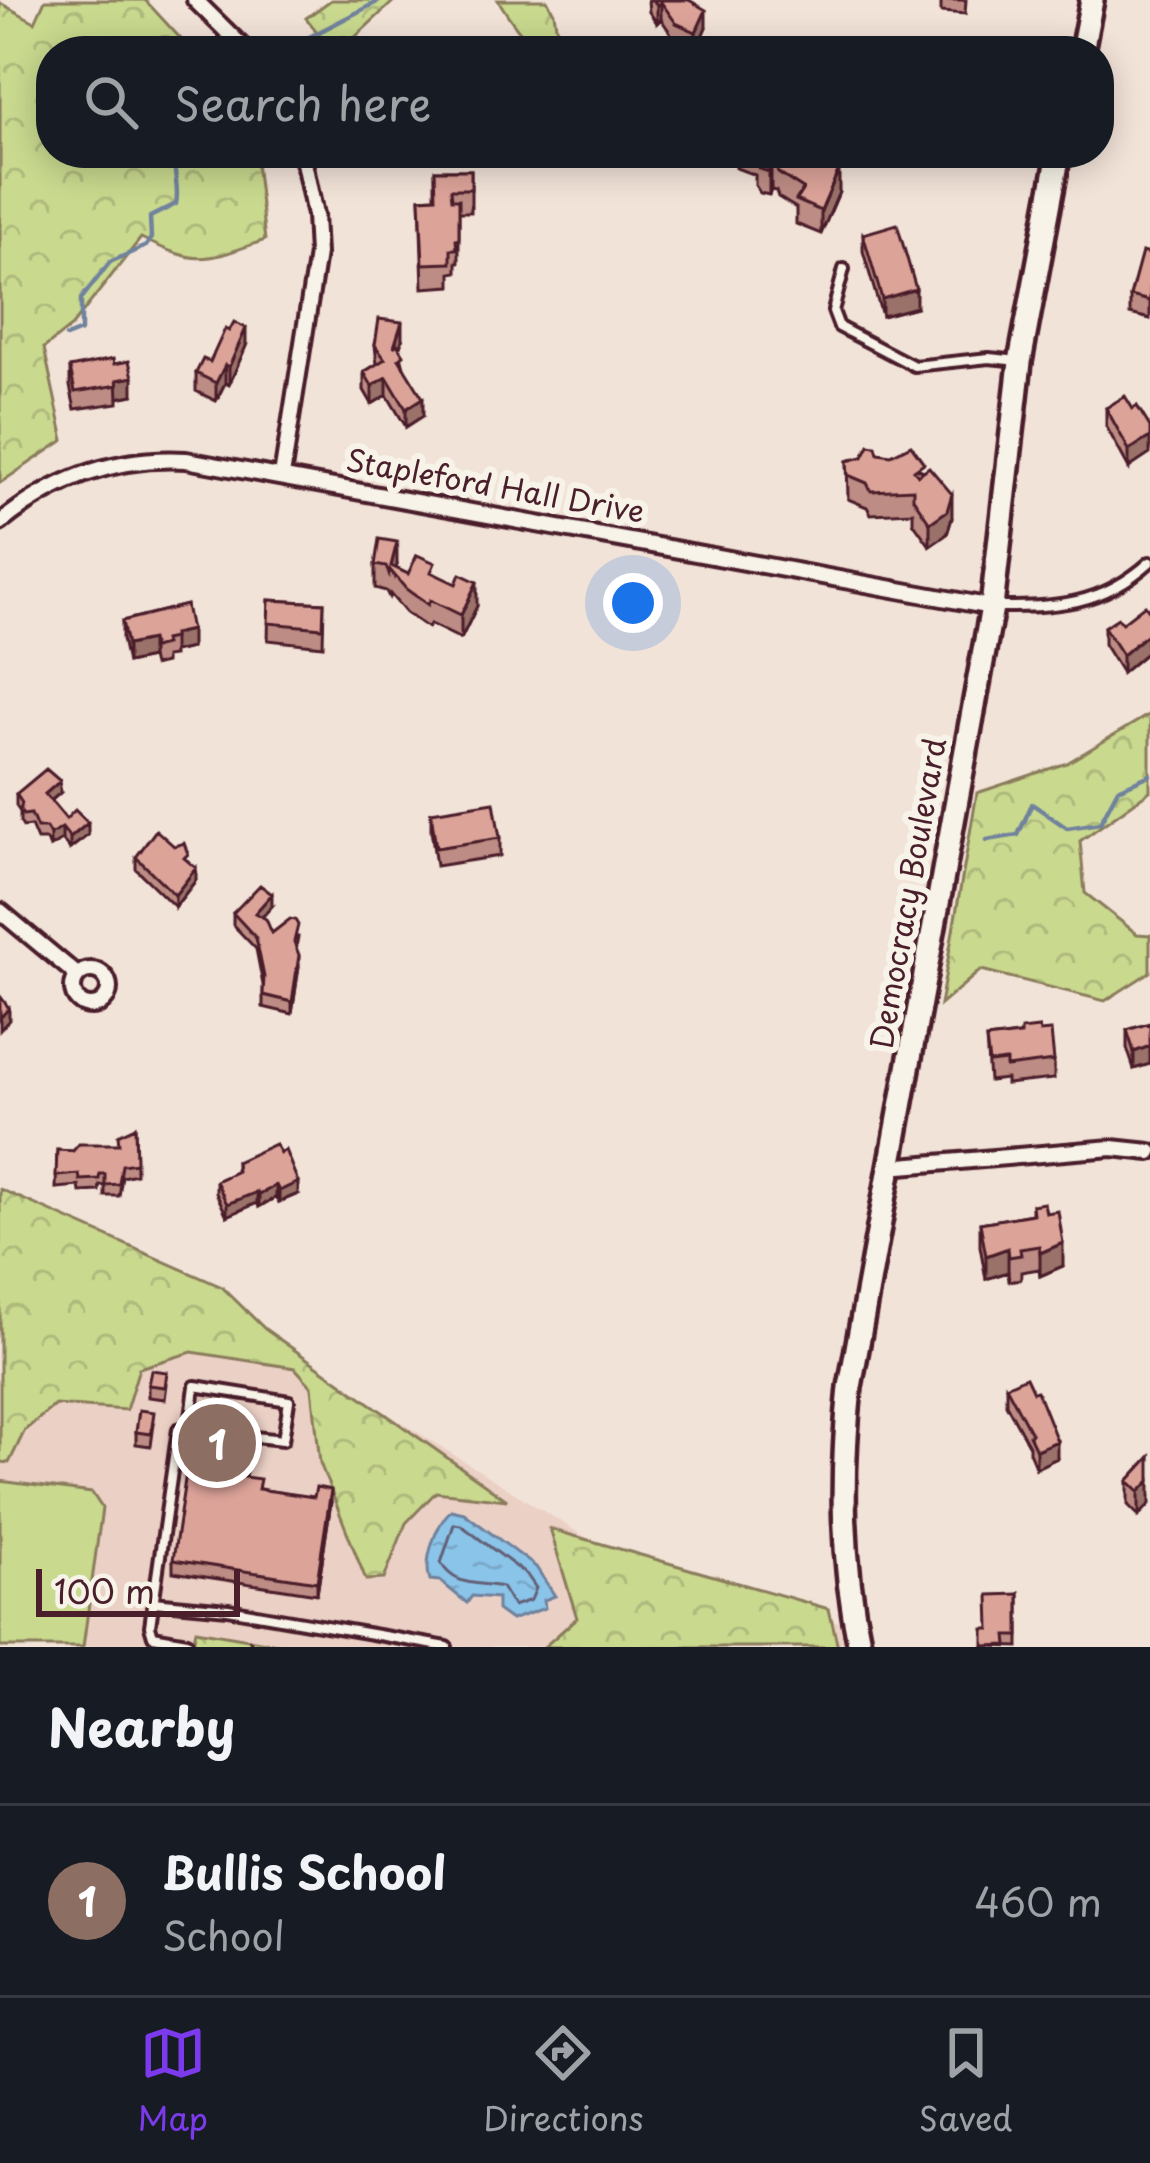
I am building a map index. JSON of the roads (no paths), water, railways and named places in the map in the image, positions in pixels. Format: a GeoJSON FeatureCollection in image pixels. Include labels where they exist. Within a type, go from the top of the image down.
{"type":"FeatureCollection","features":[{"type":"Feature","properties":{"kind":"main road"},"geometry":{"type":"LineString","coordinates":[[1085,36],[1092,0]]}},
{"type":"Feature","properties":{"kind":"main road","name":"Democracy Boulevard"},"geometry":{"type":"LineString","coordinates":[[860,1647],[845,1555],[843,1466],[850,1387],[992,607],[1020,362],[1057,168]]}},
{"type":"Feature","properties":{"kind":"street"},"geometry":{"type":"LineString","coordinates":[[194,0],[231,36]]}},
{"type":"Feature","properties":{"kind":"street"},"geometry":{"type":"LineString","coordinates":[[282,476],[317,254],[305,168]]}},
{"type":"Feature","properties":{"kind":"street","name":"Stapleford Hall Drive"},"geometry":{"type":"LineString","coordinates":[[0,523],[58,484],[128,462],[186,460],[992,607]]}},
{"type":"Feature","properties":{"kind":"street"},"geometry":{"type":"LineString","coordinates":[[0,911],[77,975]]}},
{"type":"Feature","properties":{"kind":"street"},"geometry":{"type":"LineString","coordinates":[[889,1168],[1112,1148],[1150,1152]]}},
{"type":"Feature","properties":{"kind":"lane"},"geometry":{"type":"LineString","coordinates":[[844,269],[833,311],[839,327],[855,336],[914,366],[989,358],[1020,362]]}},
{"type":"Feature","properties":{"kind":"lane"},"geometry":{"type":"LineString","coordinates":[[992,607],[1080,602],[1117,589],[1150,562]]}},
{"type":"Feature","properties":{"kind":"lane"},"geometry":{"type":"LineString","coordinates":[[195,1386],[289,1401],[283,1440],[178,1429],[190,1425],[195,1386]]}},
{"type":"Feature","properties":{"kind":"lane"},"geometry":{"type":"LineString","coordinates":[[149,1647],[178,1429]]}},
{"type":"Feature","properties":{"kind":"lane"},"geometry":{"type":"LineString","coordinates":[[153,1602],[236,1610],[447,1647]]}},
{"type":"Feature","properties":{"kind":"lane"},"geometry":{"type":"LineString","coordinates":[[153,1636],[188,1642]]}},
{"type":"Feature","properties":{"kind":"water"},"geometry":{"type":"Polygon","coordinates":[[[451,1510],[464,1513],[536,1567],[555,1596],[544,1600],[545,1608],[511,1620],[497,1610],[497,1598],[472,1596],[467,1603],[440,1581],[430,1580],[432,1543],[451,1510]]]}},
{"type":"Feature","properties":{"kind":"waterway"},"geometry":{"type":"LineString","coordinates":[[311,36],[381,0]]}},
{"type":"Feature","properties":{"kind":"waterway"},"geometry":{"type":"LineString","coordinates":[[66,337],[81,331],[81,299],[110,262],[146,246],[151,238],[150,217],[176,204],[175,168]]}},
{"type":"Feature","properties":{"kind":"waterway"},"geometry":{"type":"LineString","coordinates":[[987,840],[1018,835],[1032,804],[1067,828],[1100,823],[1118,789],[1150,775]]}},
{"type":"Feature","properties":{"kind":"place","name":"Bullis School"},"geometry":{"type":"Point","coordinates":[217,1443]}}]}
